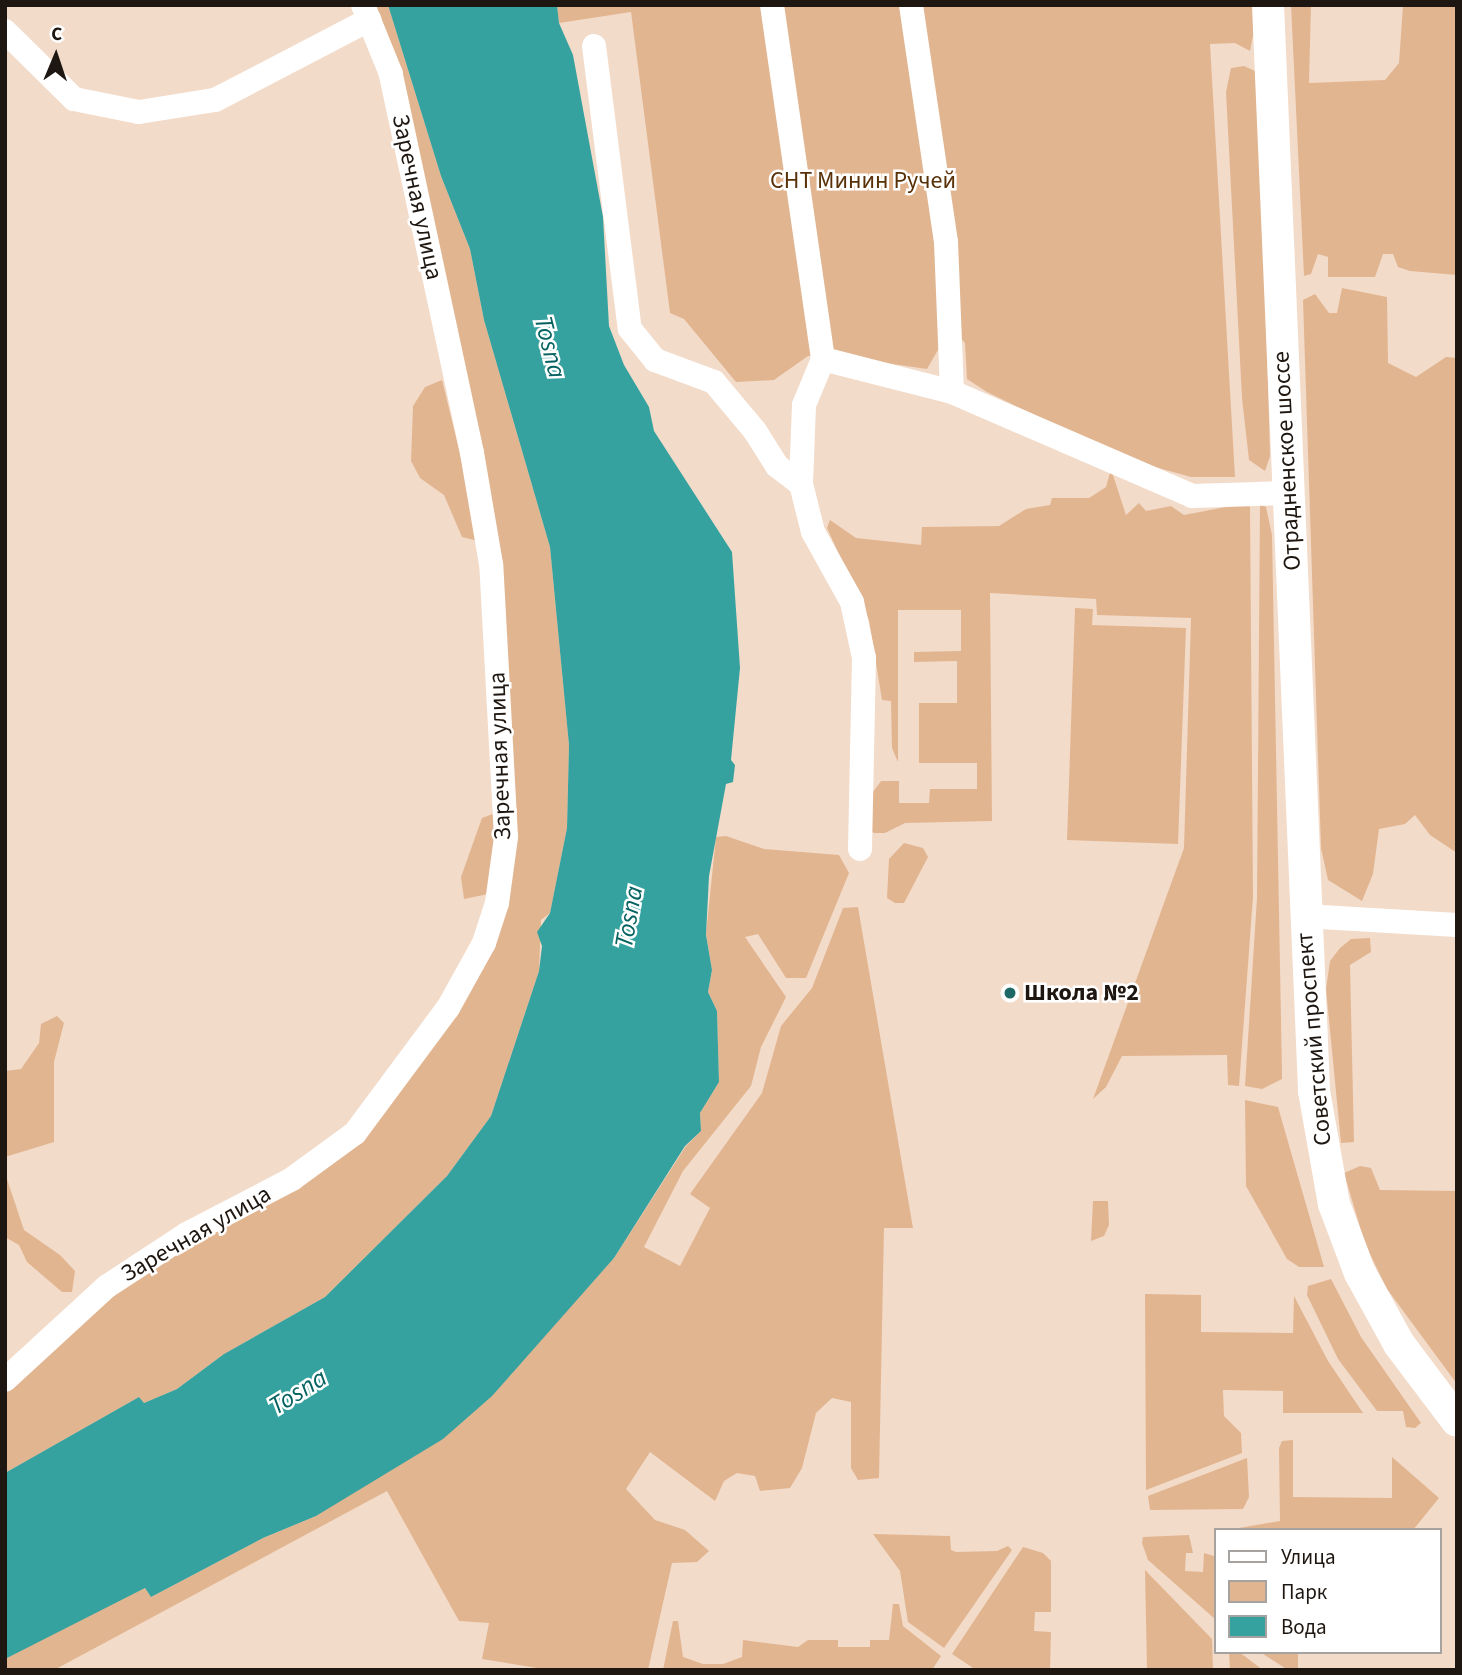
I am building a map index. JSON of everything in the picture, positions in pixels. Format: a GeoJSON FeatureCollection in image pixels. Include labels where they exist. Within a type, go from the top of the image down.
{"type":"FeatureCollection","features":[{"type":"Feature","properties":{"kind":"main road","name":"Отрадненское шоссе"},"geometry":{"type":"LineString","coordinates":[[1268,5],[1290,493],[1304,916]]}},
{"type":"Feature","properties":{"kind":"main road","name":"Советский проспект"},"geometry":{"type":"LineString","coordinates":[[1304,916],[1314,1091],[1335,1204],[1373,1300],[1399,1344],[1457,1421]]}},
{"type":"Feature","properties":{"kind":"street"},"geometry":{"type":"LineString","coordinates":[[772,5],[822,359],[804,405],[802,484],[813,531],[852,602],[864,658],[860,849]]}},
{"type":"Feature","properties":{"kind":"street"},"geometry":{"type":"LineString","coordinates":[[911,5],[946,242],[952,392]]}},
{"type":"Feature","properties":{"kind":"street"},"geometry":{"type":"LineString","coordinates":[[5,31],[74,99],[139,112],[215,100],[366,13]]}},
{"type":"Feature","properties":{"kind":"street","name":"Заречная улица"},"geometry":{"type":"LineString","coordinates":[[5,1380],[106,1287],[187,1234],[292,1179],[355,1133],[448,1008],[484,943],[497,903],[506,837],[491,564],[472,453],[400,113],[391,74],[366,13]]}},
{"type":"Feature","properties":{"kind":"street"},"geometry":{"type":"LineString","coordinates":[[594,46],[630,329],[656,359],[714,382],[755,431],[777,466],[802,484]]}},
{"type":"Feature","properties":{"kind":"street"},"geometry":{"type":"LineString","coordinates":[[822,359],[952,392],[1192,496],[1290,493]]}},
{"type":"Feature","properties":{"kind":"street"},"geometry":{"type":"LineString","coordinates":[[1304,916],[1457,925]]}},
{"type":"Feature","properties":{"kind":"green space"},"geometry":{"type":"Polygon","coordinates":[[[373,5],[388,5],[441,176],[470,249],[484,320],[550,547],[569,745],[567,828],[550,913],[541,920],[539,971],[491,1116],[447,1176],[325,1297],[224,1354],[177,1389],[144,1403],[139,1397],[5,1473],[5,1389],[122,1283],[309,1177],[493,941],[510,697],[373,5]]]}},
{"type":"Feature","properties":{"kind":"green space","name":"СНТ Минин Ручей"},"geometry":{"type":"Polygon","coordinates":[[[557,5],[1259,5],[1250,51],[1235,43],[1210,44],[1235,477],[1191,477],[1126,459],[987,392],[967,379],[965,343],[957,334],[946,336],[927,369],[823,354],[808,356],[774,380],[736,382],[684,319],[670,313],[631,12],[559,23],[557,5]]]}},
{"type":"Feature","properties":{"kind":"green space"},"geometry":{"type":"Polygon","coordinates":[[[1291,5],[1311,5],[1309,83],[1385,80],[1399,63],[1403,5],[1457,5],[1457,275],[1410,271],[1398,267],[1393,254],[1383,254],[1375,277],[1328,277],[1328,257],[1318,254],[1311,274],[1304,276],[1291,5]]]}},
{"type":"Feature","properties":{"kind":"green space"},"geometry":{"type":"Polygon","coordinates":[[[1244,66],[1255,71],[1263,206],[1270,456],[1265,471],[1249,460],[1242,398],[1226,92],[1231,68],[1244,66]]]}},
{"type":"Feature","properties":{"kind":"green space"},"geometry":{"type":"Polygon","coordinates":[[[1342,288],[1387,297],[1388,363],[1416,377],[1446,357],[1457,358],[1457,853],[1430,835],[1415,815],[1405,824],[1379,829],[1373,874],[1362,901],[1328,880],[1321,848],[1303,300],[1315,294],[1329,313],[1337,313],[1342,288]]]}},
{"type":"Feature","properties":{"kind":"green space"},"geometry":{"type":"Polygon","coordinates":[[[442,380],[467,482],[478,541],[462,537],[444,495],[420,478],[411,461],[413,406],[425,387],[442,380]]]}},
{"type":"Feature","properties":{"kind":"green space"},"geometry":{"type":"Polygon","coordinates":[[[1111,469],[1126,515],[1139,503],[1146,511],[1171,506],[1184,515],[1247,503],[1250,507],[1253,897],[1239,1086],[1228,1085],[1227,1055],[1122,1056],[1106,1087],[1093,1099],[1184,848],[1191,618],[1097,615],[1096,599],[990,593],[992,821],[905,823],[885,833],[874,833],[870,831],[870,796],[881,781],[899,781],[899,803],[929,803],[930,789],[977,789],[977,763],[919,763],[919,703],[957,703],[957,661],[914,662],[914,652],[961,651],[961,610],[898,610],[898,762],[892,748],[891,701],[882,700],[869,620],[827,528],[830,520],[856,538],[921,545],[922,527],[999,526],[1026,509],[1050,505],[1052,498],[1089,498],[1106,487],[1111,469]]]}},
{"type":"Feature","properties":{"kind":"green space"},"geometry":{"type":"Polygon","coordinates":[[[1260,504],[1266,507],[1272,535],[1282,1074],[1282,1079],[1262,1089],[1245,1086],[1257,898],[1260,504]]]}},
{"type":"Feature","properties":{"kind":"green space"},"geometry":{"type":"Polygon","coordinates":[[[1075,608],[1093,609],[1092,625],[1186,628],[1178,844],[1067,840],[1075,608]]]}},
{"type":"Feature","properties":{"kind":"green space"},"geometry":{"type":"Polygon","coordinates":[[[498,812],[493,893],[464,899],[461,877],[482,818],[498,812]]]}},
{"type":"Feature","properties":{"kind":"green space"},"geometry":{"type":"Polygon","coordinates":[[[726,836],[764,849],[839,855],[849,873],[806,978],[786,978],[758,934],[745,937],[786,997],[761,1047],[751,1086],[683,1171],[644,1247],[680,1266],[710,1208],[690,1194],[762,1093],[781,1026],[812,988],[843,908],[858,907],[913,1228],[884,1228],[879,1478],[858,1480],[851,1468],[851,1402],[832,1398],[816,1413],[802,1468],[790,1488],[760,1491],[755,1476],[737,1473],[724,1481],[715,1501],[650,1452],[626,1489],[655,1520],[685,1530],[709,1551],[697,1562],[672,1563],[648,1670],[549,1670],[482,1659],[489,1623],[459,1621],[387,1491],[54,1670],[5,1670],[5,1659],[56,1630],[145,1588],[151,1597],[263,1538],[316,1516],[511,1375],[521,1358],[614,1258],[686,1146],[701,1131],[700,1113],[719,1082],[717,1011],[708,992],[712,970],[706,934],[716,837],[726,836]]]}},
{"type":"Feature","properties":{"kind":"green space"},"geometry":{"type":"Polygon","coordinates":[[[904,843],[923,848],[928,857],[904,903],[895,903],[887,898],[889,859],[904,843]]]}},
{"type":"Feature","properties":{"kind":"green space"},"geometry":{"type":"Polygon","coordinates":[[[1370,938],[1371,952],[1350,965],[1354,1142],[1341,1143],[1326,989],[1330,961],[1340,948],[1351,939],[1370,938]]]}},
{"type":"Feature","properties":{"kind":"green space"},"geometry":{"type":"Polygon","coordinates":[[[57,1016],[64,1023],[54,1062],[54,1142],[5,1157],[5,1071],[21,1069],[39,1043],[41,1024],[57,1016]]]}},
{"type":"Feature","properties":{"kind":"green space"},"geometry":{"type":"Polygon","coordinates":[[[1245,1100],[1278,1107],[1324,1267],[1299,1267],[1287,1259],[1246,1186],[1245,1100]]]}},
{"type":"Feature","properties":{"kind":"green space"},"geometry":{"type":"Polygon","coordinates":[[[1360,1166],[1371,1168],[1380,1190],[1457,1191],[1457,1384],[1387,1289],[1365,1244],[1344,1173],[1360,1166]]]}},
{"type":"Feature","properties":{"kind":"green space"},"geometry":{"type":"Polygon","coordinates":[[[5,1173],[24,1230],[60,1255],[75,1271],[72,1292],[62,1292],[27,1262],[19,1245],[5,1237],[5,1173]]]}},
{"type":"Feature","properties":{"kind":"green space"},"geometry":{"type":"Polygon","coordinates":[[[1093,1201],[1108,1201],[1109,1225],[1104,1236],[1091,1241],[1093,1201]]]}},
{"type":"Feature","properties":{"kind":"green space"},"geometry":{"type":"Polygon","coordinates":[[[1331,1279],[1361,1337],[1421,1423],[1415,1428],[1406,1427],[1403,1411],[1377,1411],[1338,1359],[1307,1295],[1308,1286],[1331,1279]]]}},
{"type":"Feature","properties":{"kind":"green space"},"geometry":{"type":"Polygon","coordinates":[[[1145,1294],[1201,1295],[1201,1332],[1293,1333],[1294,1296],[1328,1361],[1363,1413],[1283,1413],[1283,1391],[1223,1390],[1224,1416],[1241,1433],[1242,1453],[1146,1490],[1145,1294]]]}},
{"type":"Feature","properties":{"kind":"green space"},"geometry":{"type":"Polygon","coordinates":[[[1293,1440],[1293,1497],[1392,1498],[1392,1457],[1439,1498],[1415,1528],[1239,1528],[1280,1521],[1279,1448],[1282,1441],[1293,1440]]]}},
{"type":"Feature","properties":{"kind":"green space"},"geometry":{"type":"Polygon","coordinates":[[[1247,1458],[1249,1497],[1243,1509],[1150,1510],[1148,1496],[1247,1458]]]}},
{"type":"Feature","properties":{"kind":"green space"},"geometry":{"type":"Polygon","coordinates":[[[873,1534],[950,1536],[951,1550],[956,1552],[997,1551],[1008,1546],[1012,1550],[944,1648],[908,1622],[900,1571],[873,1534]]]}},
{"type":"Feature","properties":{"kind":"green space"},"geometry":{"type":"Polygon","coordinates":[[[1189,1535],[1193,1553],[1186,1553],[1185,1571],[1203,1572],[1204,1553],[1214,1556],[1214,1618],[1148,1560],[1142,1543],[1143,1537],[1189,1535]]]}},
{"type":"Feature","properties":{"kind":"green space"},"geometry":{"type":"Polygon","coordinates":[[[1023,1547],[1043,1553],[1051,1561],[1051,1612],[1035,1612],[1034,1631],[1051,1632],[1050,1670],[976,1670],[952,1654],[1023,1547]]]}},
{"type":"Feature","properties":{"kind":"green space"},"geometry":{"type":"Polygon","coordinates":[[[1145,1570],[1212,1639],[1213,1670],[1147,1670],[1145,1570]]]}},
{"type":"Feature","properties":{"kind":"green space"},"geometry":{"type":"Polygon","coordinates":[[[893,1604],[899,1604],[903,1626],[941,1656],[932,1670],[663,1670],[673,1621],[678,1621],[683,1657],[703,1664],[723,1664],[742,1657],[743,1640],[798,1647],[808,1640],[838,1640],[838,1647],[870,1647],[870,1640],[889,1640],[893,1604]]]}},
{"type":"Feature","properties":{"kind":"green space"},"geometry":{"type":"Polygon","coordinates":[[[1229,1654],[1242,1654],[1263,1670],[1230,1670],[1229,1654]]]}},
{"type":"Feature","properties":{"kind":"green space"},"geometry":{"type":"Polygon","coordinates":[[[1263,1654],[1298,1654],[1298,1670],[1288,1670],[1263,1654]]]}},
{"type":"Feature","properties":{"kind":"water","name":"Tosna"},"geometry":{"type":"Polygon","coordinates":[[[388,5],[557,5],[559,23],[573,55],[603,217],[609,326],[624,365],[649,407],[654,431],[732,552],[740,668],[731,760],[735,765],[733,782],[726,784],[709,876],[706,935],[712,970],[708,992],[717,1011],[719,1082],[700,1113],[701,1131],[685,1146],[614,1258],[492,1396],[443,1439],[316,1516],[263,1538],[151,1597],[145,1588],[5,1659],[5,1473],[139,1397],[144,1403],[177,1389],[224,1354],[325,1297],[447,1176],[491,1116],[539,971],[542,946],[537,932],[550,913],[567,828],[569,745],[550,547],[484,320],[470,249],[441,176],[388,5]]]}},
{"type":"Feature","properties":{"kind":"place","name":"Школа №2"},"geometry":{"type":"Point","coordinates":[1010,993]}}]}
